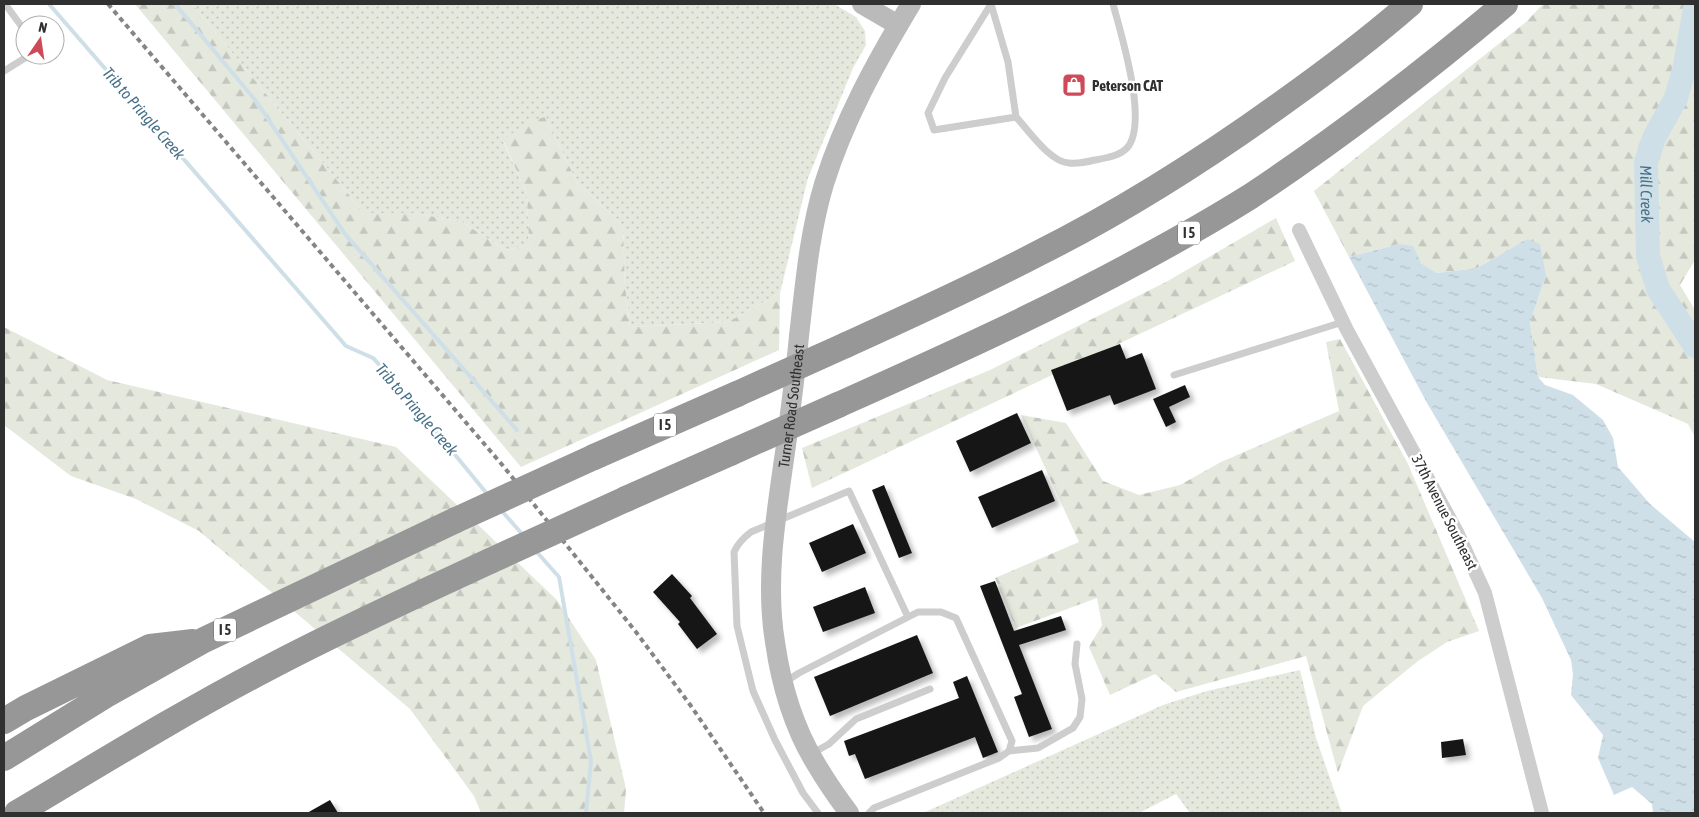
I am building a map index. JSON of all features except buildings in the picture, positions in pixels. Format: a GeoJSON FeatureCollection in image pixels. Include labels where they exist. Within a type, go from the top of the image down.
{"type":"FeatureCollection","features":[{"type":"Feature","properties":{"kind":"highway","name":"I 5"},"geometry":{"type":"LineString","coordinates":[[4,758],[106,695],[204,640],[456,520],[846,345],[1039,254],[1172,178],[1242,132],[1331,68],[1410,4]]}},
{"type":"Feature","properties":{"kind":"highway","name":"I 5"},"geometry":{"type":"LineString","coordinates":[[17,813],[35,806],[159,728],[270,667],[354,624],[626,499],[991,336],[1076,295],[1250,196],[1353,125],[1433,64],[1505,4]]}},
{"type":"Feature","properties":{"kind":"highway","name":"I 5"},"geometry":{"type":"LineString","coordinates":[[4,721],[26,708],[150,647],[204,640]]}},
{"type":"Feature","properties":{"kind":"main road"},"geometry":{"type":"LineString","coordinates":[[862,4],[898,25]]}},
{"type":"Feature","properties":{"kind":"main road","name":"Turner Road Southeast"},"geometry":{"type":"LineString","coordinates":[[849,813],[832,790],[811,754],[790,705],[775,642],[771,608],[772,573],[804,283],[817,211],[838,143],[852,108],[911,4]]}},
{"type":"Feature","properties":{"kind":"street","name":"37th Avenue Southeast"},"geometry":{"type":"LineString","coordinates":[[1299,230],[1343,322],[1457,532],[1485,593],[1542,813]]}},
{"type":"Feature","properties":{"kind":"lane"},"geometry":{"type":"LineString","coordinates":[[5,4],[15,18]]}},
{"type":"Feature","properties":{"kind":"lane"},"geometry":{"type":"LineString","coordinates":[[991,4],[1008,62],[1016,117],[1053,157],[1067,163],[1079,163],[1113,156],[1126,148],[1132,139],[1135,125],[1133,83],[1113,4]]}},
{"type":"Feature","properties":{"kind":"lane"},"geometry":{"type":"LineString","coordinates":[[991,4],[945,78],[928,113],[934,130],[1016,117]]}},
{"type":"Feature","properties":{"kind":"lane"},"geometry":{"type":"LineString","coordinates":[[4,71],[15,64]]}},
{"type":"Feature","properties":{"kind":"lane"},"geometry":{"type":"LineString","coordinates":[[1174,375],[1343,322]]}},
{"type":"Feature","properties":{"kind":"lane"},"geometry":{"type":"LineString","coordinates":[[818,813],[803,793],[784,758],[753,691],[737,626],[734,552],[737,545],[742,538],[751,532],[849,491],[908,617]]}},
{"type":"Feature","properties":{"kind":"lane"},"geometry":{"type":"LineString","coordinates":[[784,682],[918,612],[941,612],[956,618],[1012,741],[1009,751]]}},
{"type":"Feature","properties":{"kind":"lane"},"geometry":{"type":"LineString","coordinates":[[869,813],[874,808],[999,758],[1009,751],[1038,748],[1073,728],[1080,717],[1082,699],[1075,664],[1077,644]]}},
{"type":"Feature","properties":{"kind":"lane"},"geometry":{"type":"LineString","coordinates":[[811,754],[829,744],[856,719],[930,689]]}},
{"type":"Feature","properties":{"kind":"green space"},"geometry":{"type":"Polygon","coordinates":[[[135,4],[192,4],[364,213],[414,213],[462,222],[505,250],[529,245],[527,194],[503,140],[528,122],[545,117],[577,182],[623,226],[625,286],[630,327],[728,322],[780,293],[779,350],[521,467],[135,4]]]}},
{"type":"Feature","properties":{"kind":"green space"},"geometry":{"type":"Polygon","coordinates":[[[192,4],[834,4],[856,17],[865,31],[866,45],[853,68],[808,178],[780,293],[728,322],[630,327],[625,286],[623,226],[577,182],[545,117],[503,141],[527,194],[529,245],[505,250],[462,222],[414,213],[364,213],[192,4]]]}},
{"type":"Feature","properties":{"kind":"green space"},"geometry":{"type":"Polygon","coordinates":[[[1543,4],[1695,4],[1695,260],[1680,285],[1695,310],[1695,437],[1688,424],[1596,384],[1538,377],[1530,322],[1546,276],[1527,239],[1477,268],[1437,273],[1421,263],[1399,244],[1349,257],[1314,191],[1526,22],[1543,4]]]}},
{"type":"Feature","properties":{"kind":"green space"},"geometry":{"type":"Polygon","coordinates":[[[1276,218],[1295,261],[812,488],[802,448],[990,370],[1166,282],[1276,218]]]}},
{"type":"Feature","properties":{"kind":"green space"},"geometry":{"type":"Polygon","coordinates":[[[4,327],[107,380],[396,447],[557,600],[596,660],[626,789],[624,813],[481,813],[474,796],[410,709],[199,531],[136,499],[71,476],[4,425],[4,327]]]}},
{"type":"Feature","properties":{"kind":"green space"},"geometry":{"type":"Polygon","coordinates":[[[1340,339],[1408,464],[1479,631],[1447,642],[1418,661],[1363,706],[1338,773],[1306,656],[1176,692],[1155,674],[1110,695],[1089,647],[1102,625],[1097,598],[1016,628],[995,578],[1079,542],[1021,415],[1066,423],[1103,481],[1139,495],[1180,485],[1221,462],[1339,411],[1326,342],[1340,339]]]}},
{"type":"Feature","properties":{"kind":"green space"},"geometry":{"type":"Polygon","coordinates":[[[1300,670],[1316,738],[1342,813],[1190,813],[1176,794],[1139,813],[923,813],[1163,705],[1207,691],[1300,670]]]}},
{"type":"Feature","properties":{"kind":"water"},"geometry":{"type":"Polygon","coordinates":[[[1527,239],[1540,244],[1546,276],[1530,322],[1538,377],[1545,385],[1573,395],[1603,420],[1613,438],[1618,467],[1650,504],[1695,542],[1695,813],[1653,813],[1652,804],[1632,787],[1614,795],[1598,758],[1603,735],[1571,695],[1573,674],[1571,660],[1542,598],[1427,403],[1349,257],[1399,244],[1413,246],[1421,263],[1437,273],[1477,268],[1527,239]]]}},
{"type":"Feature","properties":{"kind":"waterway","name":"Trib to Pringle Creek"},"geometry":{"type":"LineString","coordinates":[[49,4],[346,346],[373,358],[393,379],[488,495]]}},
{"type":"Feature","properties":{"kind":"waterway"},"geometry":{"type":"LineString","coordinates":[[175,4],[256,101],[345,234],[517,430]]}},
{"type":"Feature","properties":{"kind":"waterway","name":"Mill Creek"},"geometry":{"type":"LineString","coordinates":[[1695,8],[1685,66],[1676,98],[1654,138],[1646,162],[1648,256],[1658,289],[1695,346]]}},
{"type":"Feature","properties":{"kind":"waterway","name":"Trib to Pringle Creek"},"geometry":{"type":"LineString","coordinates":[[501,510],[523,535]]}},
{"type":"Feature","properties":{"kind":"waterway","name":"Trib to Pringle Creek"},"geometry":{"type":"LineString","coordinates":[[535,550],[559,577],[591,761],[586,813]]}},
{"type":"Feature","properties":{"kind":"railway"},"geometry":{"type":"LineString","coordinates":[[108,4],[504,467],[636,632],[691,706],[764,813]]}},
{"type":"Feature","properties":{"kind":"place","name":"Peterson CAT"},"geometry":{"type":"Point","coordinates":[1074,85]}}]}
